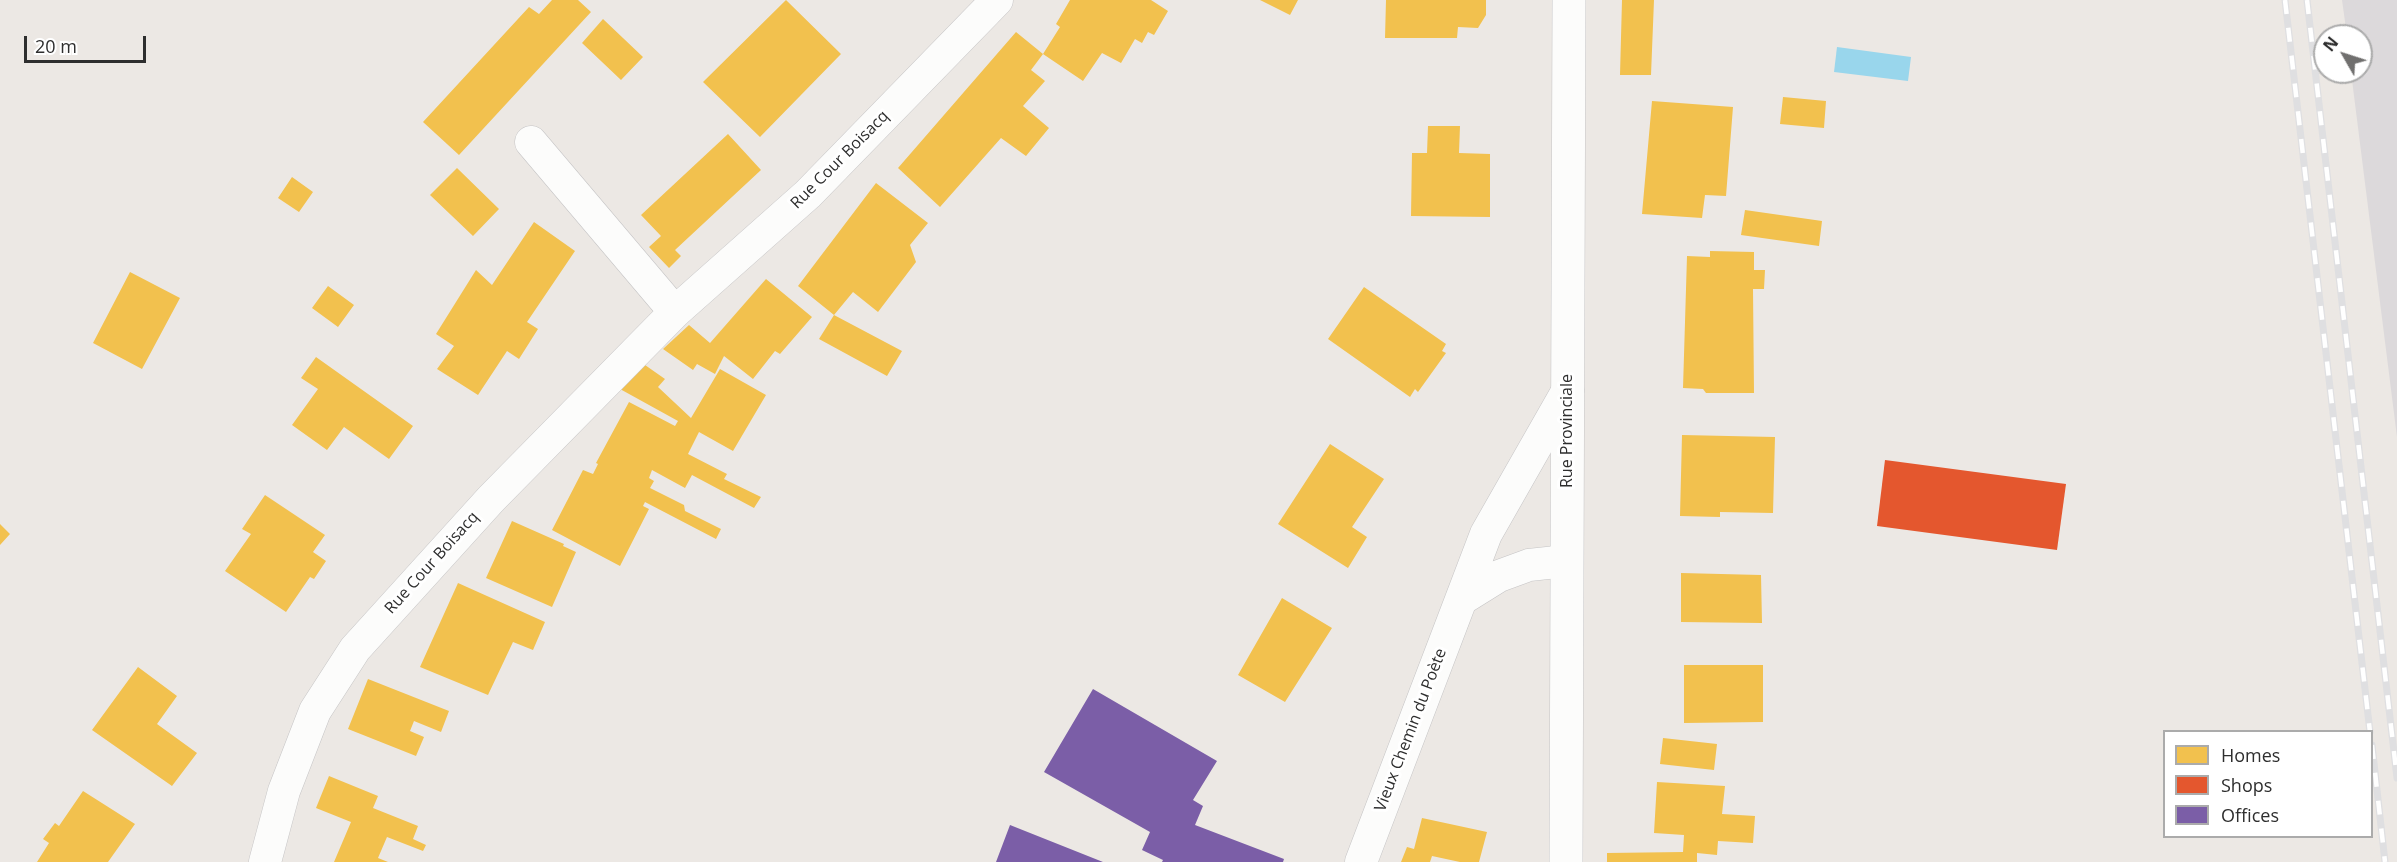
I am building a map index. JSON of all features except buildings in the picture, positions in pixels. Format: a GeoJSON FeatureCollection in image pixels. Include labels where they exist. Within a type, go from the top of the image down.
{"type":"FeatureCollection","features":[{"type":"Feature","properties":{"kind":"main road","name":"Rue Provinciale"},"geometry":{"type":"LineString","coordinates":[[1566,862],[1569,0]]}},
{"type":"Feature","properties":{"kind":"street","name":"Rue Cour Boisacq"},"geometry":{"type":"LineString","coordinates":[[265,862],[284,791],[315,711],[355,649],[491,499],[675,312],[808,194],[997,0]]}},
{"type":"Feature","properties":{"kind":"street"},"geometry":{"type":"LineString","coordinates":[[531,142],[675,312]]}},
{"type":"Feature","properties":{"kind":"street"},"geometry":{"type":"LineString","coordinates":[[1462,599],[1486,534],[1568,390]]}},
{"type":"Feature","properties":{"kind":"street"},"geometry":{"type":"LineString","coordinates":[[1462,599],[1499,576],[1529,565],[1566,561]]}},
{"type":"Feature","properties":{"kind":"street","name":"Vieux Chemin du Poète"},"geometry":{"type":"LineString","coordinates":[[1361,862],[1462,599]]}},
{"type":"Feature","properties":{"kind":"shaded area"},"geometry":{"type":"Polygon","coordinates":[[[2342,0],[2397,0],[2397,437],[2353,84],[2373,84],[2373,24],[2345,24],[2342,0]]]}},
{"type":"Feature","properties":{"kind":"water"},"geometry":{"type":"Polygon","coordinates":[[[1837,47],[1911,57],[1908,81],[1834,72],[1837,47]]]}},
{"type":"Feature","properties":{"kind":"railway"},"geometry":{"type":"LineString","coordinates":[[2285,0],[2370,730]]}},
{"type":"Feature","properties":{"kind":"railway"},"geometry":{"type":"LineString","coordinates":[[2307,0],[2397,778]]}},
{"type":"Feature","properties":{"kind":"railway"},"geometry":{"type":"LineString","coordinates":[[2373,754],[2385,862]]}}]}
